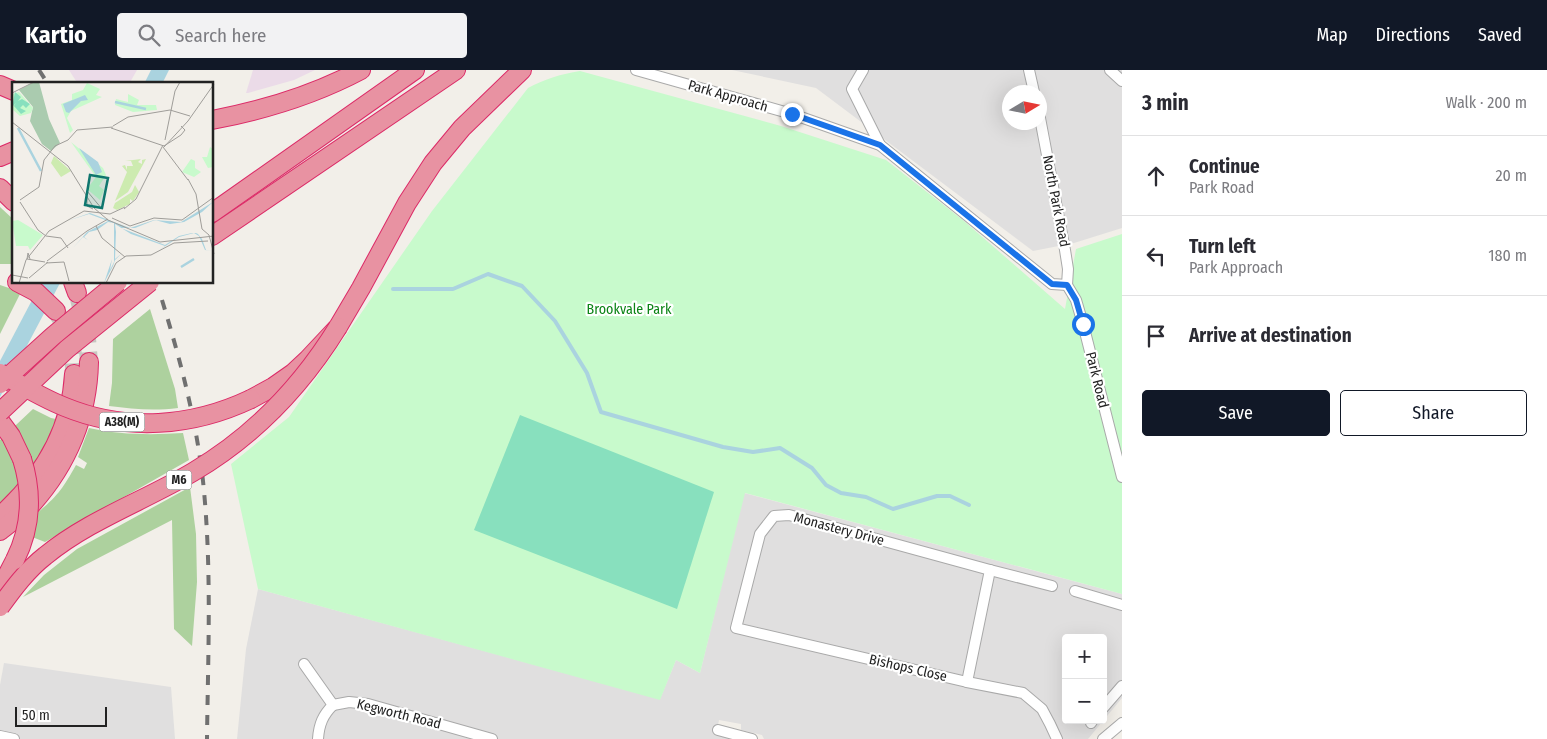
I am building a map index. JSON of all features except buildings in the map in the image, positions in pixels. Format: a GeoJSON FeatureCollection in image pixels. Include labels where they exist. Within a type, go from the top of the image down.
{"type":"FeatureCollection","features":[{"type":"Feature","properties":{"kind":"highway"},"geometry":{"type":"LineString","coordinates":[[214,119],[280,105],[312,94],[361,70]]}},
{"type":"Feature","properties":{"kind":"highway"},"geometry":{"type":"LineString","coordinates":[[214,212],[415,70]]}},
{"type":"Feature","properties":{"kind":"highway"},"geometry":{"type":"LineString","coordinates":[[214,235],[456,70]]}},
{"type":"Feature","properties":{"kind":"highway","name":"M6"},"geometry":{"type":"LineString","coordinates":[[0,608],[27,573],[61,544],[194,472],[249,432],[287,397],[303,378],[338,327],[362,288],[407,203],[433,163],[462,128],[522,70]]}},
{"type":"Feature","properties":{"kind":"highway"},"geometry":{"type":"LineString","coordinates":[[0,85],[12,89]]}},
{"type":"Feature","properties":{"kind":"highway"},"geometry":{"type":"LineString","coordinates":[[0,157],[12,152]]}},
{"type":"Feature","properties":{"kind":"highway"},"geometry":{"type":"LineString","coordinates":[[0,188],[12,200]]}},
{"type":"Feature","properties":{"kind":"highway"},"geometry":{"type":"LineString","coordinates":[[17,284],[36,292],[56,311]]}},
{"type":"Feature","properties":{"kind":"highway"},"geometry":{"type":"LineString","coordinates":[[0,384],[53,336],[116,284]]}},
{"type":"Feature","properties":{"kind":"highway"},"geometry":{"type":"LineString","coordinates":[[0,412],[67,349],[148,284]]}},
{"type":"Feature","properties":{"kind":"highway","name":"A38(M)"},"geometry":{"type":"LineString","coordinates":[[0,373],[56,404],[92,416],[134,423],[182,421],[232,408],[273,387],[293,373],[338,327]]}},
{"type":"Feature","properties":{"kind":"highway"},"geometry":{"type":"LineString","coordinates":[[0,516],[24,492],[51,455],[61,434],[79,380],[89,362]]}},
{"type":"Feature","properties":{"kind":"highway"},"geometry":{"type":"LineString","coordinates":[[0,531],[31,504],[49,484],[64,461],[80,422],[84,406],[79,380]]}},
{"type":"Feature","properties":{"kind":"highway"},"geometry":{"type":"LineString","coordinates":[[0,421],[11,436],[22,460],[28,485],[29,502],[27,528],[22,544],[16,560],[0,589]]}},
{"type":"Feature","properties":{"kind":"street","name":"Park Approach"},"geometry":{"type":"LineString","coordinates":[[636,70],[792,114],[880,145],[1052,284],[1067,285]]}},
{"type":"Feature","properties":{"kind":"street"},"geometry":{"type":"LineString","coordinates":[[863,70],[852,89],[880,145]]}},
{"type":"Feature","properties":{"kind":"street"},"geometry":{"type":"LineString","coordinates":[[1029,70],[1032,85]]}},
{"type":"Feature","properties":{"kind":"street"},"geometry":{"type":"LineString","coordinates":[[1110,70],[1122,81]]}},
{"type":"Feature","properties":{"kind":"street","name":"North Park Road"},"geometry":{"type":"LineString","coordinates":[[1042,130],[1065,250],[1068,269],[1067,285]]}},
{"type":"Feature","properties":{"kind":"street","name":"Park Road"},"geometry":{"type":"LineString","coordinates":[[1067,285],[1076,300],[1083,324],[1122,477]]}},
{"type":"Feature","properties":{"kind":"street","name":"Monastery Drive"},"geometry":{"type":"LineString","coordinates":[[736,628],[760,534],[774,516],[789,515],[1052,586]]}},
{"type":"Feature","properties":{"kind":"street"},"geometry":{"type":"LineString","coordinates":[[967,682],[990,570]]}},
{"type":"Feature","properties":{"kind":"street"},"geometry":{"type":"LineString","coordinates":[[1075,591],[1122,605]]}},
{"type":"Feature","properties":{"kind":"street","name":"Bishops Close"},"geometry":{"type":"LineString","coordinates":[[736,628],[967,682],[1023,693],[1042,709],[1057,739]]}},
{"type":"Feature","properties":{"kind":"street"},"geometry":{"type":"LineString","coordinates":[[304,664],[334,705],[326,712],[319,725],[318,739]]}},
{"type":"Feature","properties":{"kind":"street"},"geometry":{"type":"LineString","coordinates":[[1107,703],[1122,686]]}},
{"type":"Feature","properties":{"kind":"street","name":"Kegworth Road"},"geometry":{"type":"LineString","coordinates":[[334,705],[349,702],[368,704],[492,739]]}},
{"type":"Feature","properties":{"kind":"street"},"geometry":{"type":"LineString","coordinates":[[1103,739],[1122,722]]}},
{"type":"Feature","properties":{"kind":"street"},"geometry":{"type":"LineString","coordinates":[[718,730],[752,739]]}},
{"type":"Feature","properties":{"kind":"street"},"geometry":{"type":"LineString","coordinates":[[0,736],[14,739]]}},
{"type":"Feature","properties":{"kind":"shaded area"},"geometry":{"type":"Polygon","coordinates":[[[69,70],[137,70],[130,82],[77,82],[69,70]]]}},
{"type":"Feature","properties":{"kind":"shaded area"},"geometry":{"type":"Polygon","coordinates":[[[253,70],[315,70],[294,80],[246,93],[253,70]]]}},
{"type":"Feature","properties":{"kind":"shaded area"},"geometry":{"type":"Polygon","coordinates":[[[732,70],[1122,70],[1122,228],[1074,243],[1033,251],[816,88],[732,70]]]}},
{"type":"Feature","properties":{"kind":"shaded area"},"geometry":{"type":"Polygon","coordinates":[[[744,493],[1122,594],[1122,698],[1107,716],[1107,634],[1062,634],[1062,724],[1100,724],[1088,739],[764,739],[762,735],[741,730],[741,724],[719,720],[716,735],[734,739],[237,739],[246,649],[258,589],[660,699],[676,660],[700,673],[744,493]]]}},
{"type":"Feature","properties":{"kind":"shaded area"},"geometry":{"type":"Polygon","coordinates":[[[4,663],[171,687],[175,739],[0,739],[0,685],[4,663]]]}},
{"type":"Feature","properties":{"kind":"green space","name":"Brookvale Park"},"geometry":{"type":"Polygon","coordinates":[[[580,71],[781,126],[886,160],[964,221],[1065,309],[1076,249],[1122,234],[1122,594],[745,493],[700,673],[676,660],[660,700],[258,589],[231,464],[289,417],[432,211],[528,88],[553,77],[580,71]]]}},
{"type":"Feature","properties":{"kind":"green space"},"geometry":{"type":"Polygon","coordinates":[[[0,207],[12,218],[12,264],[0,264],[0,207]]]}},
{"type":"Feature","properties":{"kind":"green space"},"geometry":{"type":"Polygon","coordinates":[[[0,285],[21,292],[0,334],[0,285]]]}},
{"type":"Feature","properties":{"kind":"green space"},"geometry":{"type":"Polygon","coordinates":[[[150,309],[175,389],[178,408],[143,409],[109,406],[112,383],[113,339],[150,309]]]}},
{"type":"Feature","properties":{"kind":"green space"},"geometry":{"type":"Polygon","coordinates":[[[33,409],[51,418],[61,420],[50,445],[0,508],[0,440],[33,409]]]}},
{"type":"Feature","properties":{"kind":"green space"},"geometry":{"type":"Polygon","coordinates":[[[520,415],[714,492],[677,609],[474,530],[520,415]]]}},
{"type":"Feature","properties":{"kind":"green space"},"geometry":{"type":"Polygon","coordinates":[[[89,428],[136,434],[183,433],[189,460],[45,542],[32,537],[37,513],[60,491],[76,465],[84,469],[87,463],[78,457],[89,428]]]}},
{"type":"Feature","properties":{"kind":"green space"},"geometry":{"type":"Polygon","coordinates":[[[190,487],[196,534],[197,582],[192,646],[174,629],[172,520],[23,597],[44,575],[77,549],[190,487]]]}},
{"type":"Feature","properties":{"kind":"water"},"geometry":{"type":"Polygon","coordinates":[[[151,70],[169,70],[163,82],[145,82],[151,70]]]}},
{"type":"Feature","properties":{"kind":"water"},"geometry":{"type":"Polygon","coordinates":[[[40,284],[59,284],[0,397],[0,361],[40,284]]]}},
{"type":"Feature","properties":{"kind":"waterway"},"geometry":{"type":"LineString","coordinates":[[393,289],[453,289],[488,274],[522,286],[555,321],[587,373],[601,412],[723,447],[753,452],[780,448],[812,468],[826,485],[841,493],[866,497],[893,509],[937,496],[950,496],[969,505]]}},
{"type":"Feature","properties":{"kind":"tunnel"},"geometry":{"type":"LineString","coordinates":[[79,299],[86,327],[89,362]]}},
{"type":"Feature","properties":{"kind":"tunnel"},"geometry":{"type":"LineString","coordinates":[[57,313],[66,327],[71,342],[74,374]]}},
{"type":"Feature","properties":{"kind":"railway"},"geometry":{"type":"LineString","coordinates":[[39,70],[47,82]]}},
{"type":"Feature","properties":{"kind":"railway"},"geometry":{"type":"LineString","coordinates":[[162,300],[187,389],[203,481],[208,546],[207,739]]}},
{"type":"Feature","properties":{"kind":"route"},"geometry":{"type":"LineString","coordinates":[[792,114],[880,145],[1052,284],[1067,285],[1076,300],[1083,324]]}}]}
